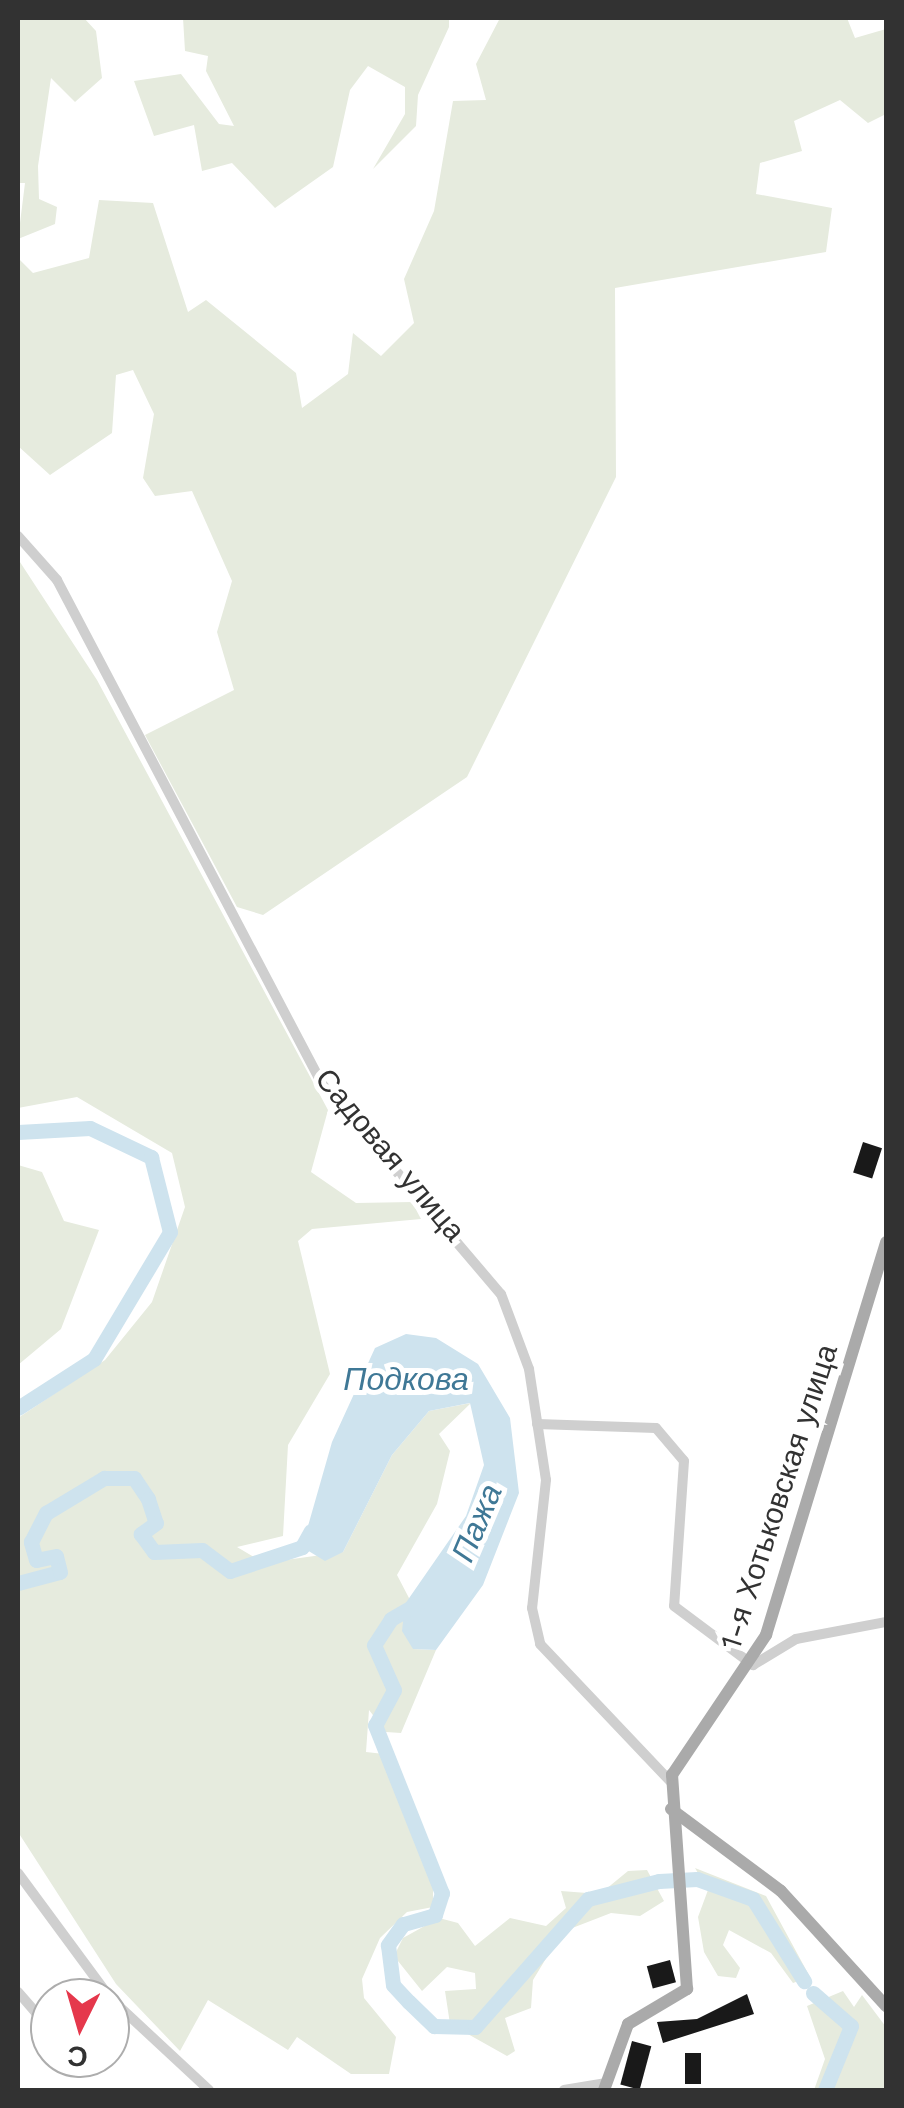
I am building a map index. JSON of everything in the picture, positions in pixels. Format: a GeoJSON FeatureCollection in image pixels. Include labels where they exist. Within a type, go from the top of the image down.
{"type":"FeatureCollection","features":[{"type":"Feature","properties":{"kind":"main road","name":"1-я Хотьковская улица"},"geometry":{"type":"LineString","coordinates":[[670,1782],[752,1665],[886,1242]]}},
{"type":"Feature","properties":{"kind":"main road"},"geometry":{"type":"LineString","coordinates":[[604,2087],[628,2024],[686,1989],[670,1782]]}},
{"type":"Feature","properties":{"kind":"main road"},"geometry":{"type":"LineString","coordinates":[[670,1807],[698,1834],[782,1891],[886,2006]]}},
{"type":"Feature","properties":{"kind":"main road"},"geometry":{"type":"LineString","coordinates":[[674,1865],[698,1834]]}},
{"type":"Feature","properties":{"kind":"street","name":"Садовая улица"},"geometry":{"type":"LineString","coordinates":[[18,536],[56,580],[322,1084],[501,1294],[537,1424],[546,1480],[532,1598],[540,1644],[670,1782]]}},
{"type":"Feature","properties":{"kind":"street"},"geometry":{"type":"LineString","coordinates":[[537,1424],[656,1428],[684,1461],[674,1606],[752,1665],[796,1639],[886,1622]]}},
{"type":"Feature","properties":{"kind":"street"},"geometry":{"type":"LineString","coordinates":[[18,1873],[95,1978]]}},
{"type":"Feature","properties":{"kind":"street"},"geometry":{"type":"LineString","coordinates":[[130,2019],[209,2090]]}},
{"type":"Feature","properties":{"kind":"street"},"geometry":{"type":"LineString","coordinates":[[564,2090],[604,2087]]}},
{"type":"Feature","properties":{"kind":"shaded area"},"geometry":{"type":"Polygon","coordinates":[[[18,18],[84,18],[96,31],[102,78],[75,102],[51,78],[38,166],[39,199],[57,207],[55,224],[18,239],[25,183],[18,183],[18,18]]]}},
{"type":"Feature","properties":{"kind":"shaded area"},"geometry":{"type":"Polygon","coordinates":[[[183,18],[449,18],[449,27],[418,95],[416,126],[373,169],[405,114],[405,87],[368,66],[350,90],[333,167],[275,208],[232,163],[202,171],[194,125],[154,136],[134,81],[181,74],[219,124],[234,126],[206,71],[208,56],[185,51],[183,18]]]}},
{"type":"Feature","properties":{"kind":"shaded area"},"geometry":{"type":"Polygon","coordinates":[[[500,18],[847,18],[855,38],[886,29],[886,114],[868,123],[840,100],[794,121],[802,151],[760,163],[756,194],[832,208],[826,252],[615,288],[616,477],[467,777],[263,915],[237,907],[145,735],[234,690],[217,632],[232,581],[192,491],[155,496],[143,478],[154,414],[133,370],[116,375],[112,433],[50,475],[18,446],[18,258],[33,273],[89,258],[99,200],[153,203],[188,312],[206,300],[296,373],[302,408],[348,374],[353,333],[381,356],[414,323],[404,279],[434,211],[453,101],[486,100],[476,64],[500,18]]]}},
{"type":"Feature","properties":{"kind":"shaded area"},"geometry":{"type":"Polygon","coordinates":[[[18,559],[97,680],[328,1110],[311,1172],[356,1203],[412,1202],[421,1219],[312,1229],[298,1241],[330,1374],[288,1445],[283,1536],[237,1547],[264,1563],[343,1552],[392,1455],[429,1411],[471,1403],[439,1434],[450,1451],[437,1504],[397,1575],[409,1598],[413,1649],[436,1650],[401,1733],[386,1732],[369,1710],[366,1752],[384,1754],[433,1888],[433,1907],[407,1912],[380,1938],[362,1979],[364,1998],[396,2037],[389,2074],[351,2074],[297,2037],[288,2050],[208,2000],[180,2051],[130,1999],[130,1978],[112,1978],[18,1832],[18,1586],[27,1583],[18,1580],[18,1418],[105,1360],[152,1302],[185,1207],[172,1153],[77,1097],[18,1108],[18,559]]]}},
{"type":"Feature","properties":{"kind":"shaded area"},"geometry":{"type":"Polygon","coordinates":[[[18,1165],[42,1172],[64,1221],[99,1230],[61,1329],[18,1365],[18,1165]]]}},
{"type":"Feature","properties":{"kind":"shaded area"},"geometry":{"type":"Polygon","coordinates":[[[695,1868],[766,1896],[810,1977],[793,1983],[771,1953],[729,1930],[723,1945],[740,1968],[736,1978],[718,1976],[704,1952],[698,1917],[708,1890],[695,1868]]]}},
{"type":"Feature","properties":{"kind":"shaded area"},"geometry":{"type":"Polygon","coordinates":[[[647,1870],[664,1901],[640,1916],[611,1913],[562,1932],[533,1980],[531,2008],[505,2018],[515,2051],[507,2056],[450,2024],[445,1991],[476,1989],[475,1973],[447,1967],[422,1991],[394,1956],[403,1938],[439,1918],[458,1923],[475,1946],[510,1918],[546,1926],[566,1908],[561,1891],[600,1894],[628,1871],[647,1870]]]}},
{"type":"Feature","properties":{"kind":"shaded area"},"geometry":{"type":"Polygon","coordinates":[[[843,1991],[854,2007],[862,1995],[886,2027],[886,2090],[814,2090],[825,2059],[807,2006],[843,1991]]]}},
{"type":"Feature","properties":{"kind":"water","name":"Подкова"},"geometry":{"type":"Polygon","coordinates":[[[406,1334],[436,1338],[478,1364],[510,1418],[519,1493],[483,1585],[436,1650],[413,1649],[402,1631],[405,1604],[466,1516],[484,1465],[470,1403],[429,1411],[392,1455],[343,1552],[325,1561],[302,1547],[332,1442],[375,1348],[406,1334]]]}},
{"type":"Feature","properties":{"kind":"building"},"geometry":{"type":"Polygon","coordinates":[[[863,1142],[882,1148],[872,1179],[853,1172],[863,1142]]]}},
{"type":"Feature","properties":{"kind":"building"},"geometry":{"type":"Polygon","coordinates":[[[670,1960],[676,1982],[653,1988],[647,1966],[670,1960]]]}},
{"type":"Feature","properties":{"kind":"building"},"geometry":{"type":"Polygon","coordinates":[[[747,1994],[754,2014],[663,2043],[657,2022],[697,2019],[747,1994]]]}},
{"type":"Feature","properties":{"kind":"building"},"geometry":{"type":"Polygon","coordinates":[[[632,2041],[651,2046],[640,2090],[620,2084],[632,2041]]]}},
{"type":"Feature","properties":{"kind":"building"},"geometry":{"type":"Polygon","coordinates":[[[685,2053],[701,2053],[701,2084],[685,2084],[685,2053]]]}},
{"type":"Feature","properties":{"kind":"waterway","name":"Пажа"},"geometry":{"type":"LineString","coordinates":[[18,1132],[90,1128],[151,1157],[170,1232],[94,1359],[18,1408]]}},
{"type":"Feature","properties":{"kind":"waterway","name":"Пажа"},"geometry":{"type":"LineString","coordinates":[[18,1583],[60,1572],[56,1556],[36,1560],[31,1542],[46,1513],[104,1478],[134,1478],[148,1499],[156,1523],[141,1534],[154,1552],[202,1550],[230,1571],[302,1547],[311,1531]]}},
{"type":"Feature","properties":{"kind":"waterway","name":"Пажа"},"geometry":{"type":"LineString","coordinates":[[422,1601],[391,1619],[374,1645],[394,1690],[375,1725],[442,1893],[435,1915],[403,1924],[388,1945],[393,1985],[409,2002],[434,2026],[475,2027],[588,1899],[659,1881],[697,1879],[753,1899],[804,1981]]}},
{"type":"Feature","properties":{"kind":"waterway","name":"Пажа"},"geometry":{"type":"LineString","coordinates":[[813,1993],[851,2026],[825,2090]]}}]}
